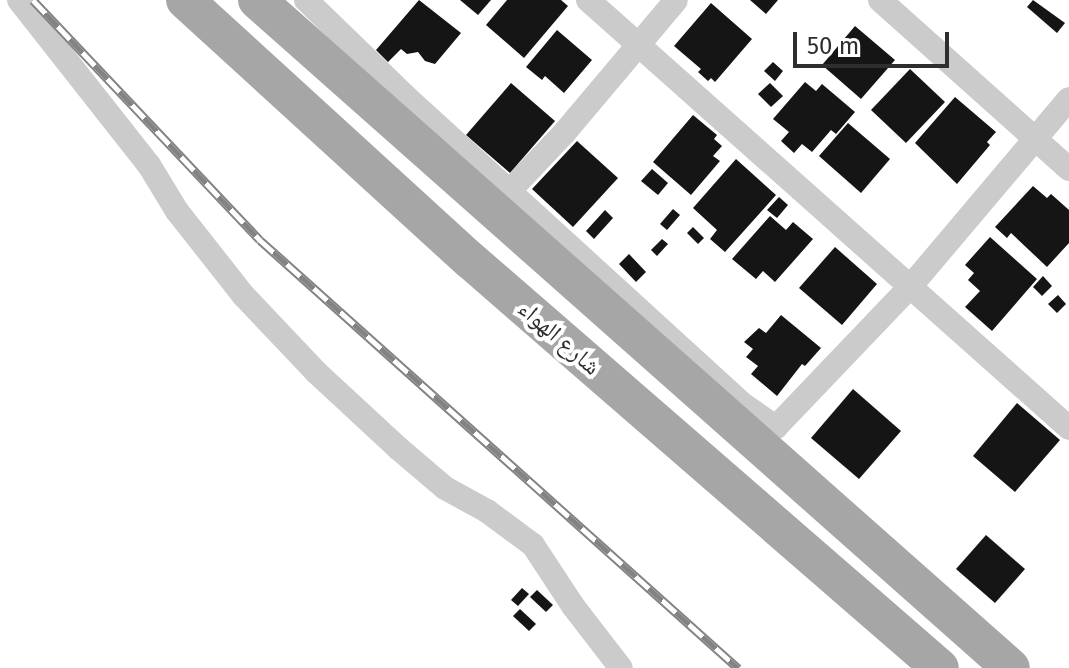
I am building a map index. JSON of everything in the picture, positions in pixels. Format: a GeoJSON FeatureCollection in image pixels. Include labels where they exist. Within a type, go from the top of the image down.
{"type":"FeatureCollection","features":[{"type":"Feature","properties":{"kind":"main road","name":"شارع الهواء"},"geometry":{"type":"LineString","coordinates":[[185,0],[470,260],[940,668]]}},
{"type":"Feature","properties":{"kind":"main road"},"geometry":{"type":"LineString","coordinates":[[257,0],[501,199],[1011,668]]}},
{"type":"Feature","properties":{"kind":"street"},"geometry":{"type":"LineString","coordinates":[[19,0],[149,165],[177,211],[244,296],[316,372],[398,448],[445,488],[513,527],[533,545],[573,606],[621,668]]}},
{"type":"Feature","properties":{"kind":"street"},"geometry":{"type":"LineString","coordinates":[[306,0],[501,199],[744,405],[776,427],[910,287],[1069,99]]}},
{"type":"Feature","properties":{"kind":"street"},"geometry":{"type":"LineString","coordinates":[[588,0],[1069,428]]}},
{"type":"Feature","properties":{"kind":"street"},"geometry":{"type":"LineString","coordinates":[[501,199],[575,121],[676,0]]}},
{"type":"Feature","properties":{"kind":"street"},"geometry":{"type":"LineString","coordinates":[[880,0],[1069,169]]}},
{"type":"Feature","properties":{"kind":"building"},"geometry":{"type":"Polygon","coordinates":[[[419,0],[461,33],[435,64],[425,61],[418,52],[407,54],[401,49],[388,62],[376,50],[419,0]]]}},
{"type":"Feature","properties":{"kind":"building"},"geometry":{"type":"Polygon","coordinates":[[[460,0],[491,0],[478,15],[460,0]]]}},
{"type":"Feature","properties":{"kind":"building"},"geometry":{"type":"Polygon","coordinates":[[[507,0],[561,0],[568,6],[524,58],[486,25],[507,0]]]}},
{"type":"Feature","properties":{"kind":"building"},"geometry":{"type":"Polygon","coordinates":[[[750,0],[778,0],[766,14],[750,0]]]}},
{"type":"Feature","properties":{"kind":"building"},"geometry":{"type":"Polygon","coordinates":[[[1033,0],[1065,23],[1057,33],[1027,7],[1033,0]]]}},
{"type":"Feature","properties":{"kind":"building"},"geometry":{"type":"Polygon","coordinates":[[[711,3],[752,39],[715,82],[711,78],[708,81],[698,72],[701,69],[674,46],[711,3]]]}},
{"type":"Feature","properties":{"kind":"building"},"geometry":{"type":"Polygon","coordinates":[[[855,26],[895,60],[861,99],[822,65],[855,26]]]}},
{"type":"Feature","properties":{"kind":"building"},"geometry":{"type":"Polygon","coordinates":[[[557,30],[592,60],[564,93],[545,76],[542,80],[526,67],[557,30]]]}},
{"type":"Feature","properties":{"kind":"building"},"geometry":{"type":"Polygon","coordinates":[[[773,62],[783,71],[775,81],[764,71],[773,62]]]}},
{"type":"Feature","properties":{"kind":"building"},"geometry":{"type":"Polygon","coordinates":[[[910,69],[945,102],[906,143],[871,110],[910,69]]]}},
{"type":"Feature","properties":{"kind":"building"},"geometry":{"type":"Polygon","coordinates":[[[805,82],[816,91],[822,84],[855,112],[836,134],[831,130],[812,152],[802,144],[794,153],[781,141],[789,132],[773,119],[805,82]]]}},
{"type":"Feature","properties":{"kind":"building"},"geometry":{"type":"Polygon","coordinates":[[[511,83],[555,121],[510,173],[466,135],[511,83]]]}},
{"type":"Feature","properties":{"kind":"building"},"geometry":{"type":"Polygon","coordinates":[[[770,83],[783,96],[771,107],[758,94],[770,83]]]}},
{"type":"Feature","properties":{"kind":"building"},"geometry":{"type":"Polygon","coordinates":[[[955,97],[996,132],[987,142],[990,145],[957,184],[915,143],[955,97]]]}},
{"type":"Feature","properties":{"kind":"building"},"geometry":{"type":"Polygon","coordinates":[[[693,115],[717,135],[714,139],[722,146],[713,156],[720,161],[691,195],[653,162],[693,115]]]}},
{"type":"Feature","properties":{"kind":"building"},"geometry":{"type":"Polygon","coordinates":[[[848,123],[890,159],[861,193],[819,156],[848,123]]]}},
{"type":"Feature","properties":{"kind":"building"},"geometry":{"type":"Polygon","coordinates":[[[577,141],[618,178],[573,227],[532,189],[577,141]]]}},
{"type":"Feature","properties":{"kind":"building"},"geometry":{"type":"Polygon","coordinates":[[[736,159],[776,195],[725,252],[710,239],[717,230],[693,208],[736,159]]]}},
{"type":"Feature","properties":{"kind":"building"},"geometry":{"type":"Polygon","coordinates":[[[652,169],[668,183],[658,195],[641,181],[652,169]]]}},
{"type":"Feature","properties":{"kind":"building"},"geometry":{"type":"Polygon","coordinates":[[[1033,186],[1047,198],[1051,194],[1069,210],[1069,243],[1047,267],[1011,233],[1007,238],[995,227],[1033,186]]]}},
{"type":"Feature","properties":{"kind":"building"},"geometry":{"type":"Polygon","coordinates":[[[779,197],[788,205],[777,218],[767,210],[779,197]]]}},
{"type":"Feature","properties":{"kind":"building"},"geometry":{"type":"Polygon","coordinates":[[[673,209],[680,215],[667,230],[660,224],[673,209]]]}},
{"type":"Feature","properties":{"kind":"building"},"geometry":{"type":"Polygon","coordinates":[[[605,210],[613,218],[594,239],[586,231],[605,210]]]}},
{"type":"Feature","properties":{"kind":"building"},"geometry":{"type":"Polygon","coordinates":[[[770,216],[786,230],[793,222],[813,239],[775,282],[763,271],[756,279],[732,259],[770,216]]]}},
{"type":"Feature","properties":{"kind":"building"},"geometry":{"type":"Polygon","coordinates":[[[693,227],[704,238],[698,244],[687,233],[693,227]]]}},
{"type":"Feature","properties":{"kind":"building"},"geometry":{"type":"Polygon","coordinates":[[[990,237],[1037,279],[992,331],[965,307],[980,291],[968,280],[974,273],[965,265],[990,237]]]}},
{"type":"Feature","properties":{"kind":"building"},"geometry":{"type":"Polygon","coordinates":[[[662,239],[668,244],[657,256],[651,250],[662,239]]]}},
{"type":"Feature","properties":{"kind":"building"},"geometry":{"type":"Polygon","coordinates":[[[835,247],[877,284],[842,325],[799,288],[835,247]]]}},
{"type":"Feature","properties":{"kind":"building"},"geometry":{"type":"Polygon","coordinates":[[[629,254],[646,272],[636,282],[619,264],[629,254]]]}},
{"type":"Feature","properties":{"kind":"building"},"geometry":{"type":"Polygon","coordinates":[[[1043,276],[1052,286],[1042,296],[1033,287],[1043,276]]]}},
{"type":"Feature","properties":{"kind":"building"},"geometry":{"type":"Polygon","coordinates":[[[1058,295],[1066,304],[1057,313],[1048,304],[1058,295]]]}},
{"type":"Feature","properties":{"kind":"building"},"geometry":{"type":"Polygon","coordinates":[[[781,315],[821,348],[805,366],[802,364],[777,396],[751,374],[758,366],[746,357],[753,349],[744,342],[759,328],[766,333],[781,315]]]}},
{"type":"Feature","properties":{"kind":"building"},"geometry":{"type":"Polygon","coordinates":[[[853,389],[901,431],[859,479],[811,438],[853,389]]]}},
{"type":"Feature","properties":{"kind":"building"},"geometry":{"type":"Polygon","coordinates":[[[1017,403],[1060,440],[1015,492],[973,456],[1017,403]]]}},
{"type":"Feature","properties":{"kind":"building"},"geometry":{"type":"Polygon","coordinates":[[[986,535],[1025,569],[995,603],[956,569],[986,535]]]}},
{"type":"Feature","properties":{"kind":"building"},"geometry":{"type":"Polygon","coordinates":[[[522,588],[529,594],[518,606],[511,600],[522,588]]]}},
{"type":"Feature","properties":{"kind":"building"},"geometry":{"type":"Polygon","coordinates":[[[537,590],[553,605],[546,612],[530,597],[537,590]]]}},
{"type":"Feature","properties":{"kind":"building"},"geometry":{"type":"Polygon","coordinates":[[[520,609],[536,624],[529,631],[513,616],[520,609]]]}},
{"type":"Feature","properties":{"kind":"railway"},"geometry":{"type":"LineString","coordinates":[[33,0],[260,240],[738,668]]}}]}
